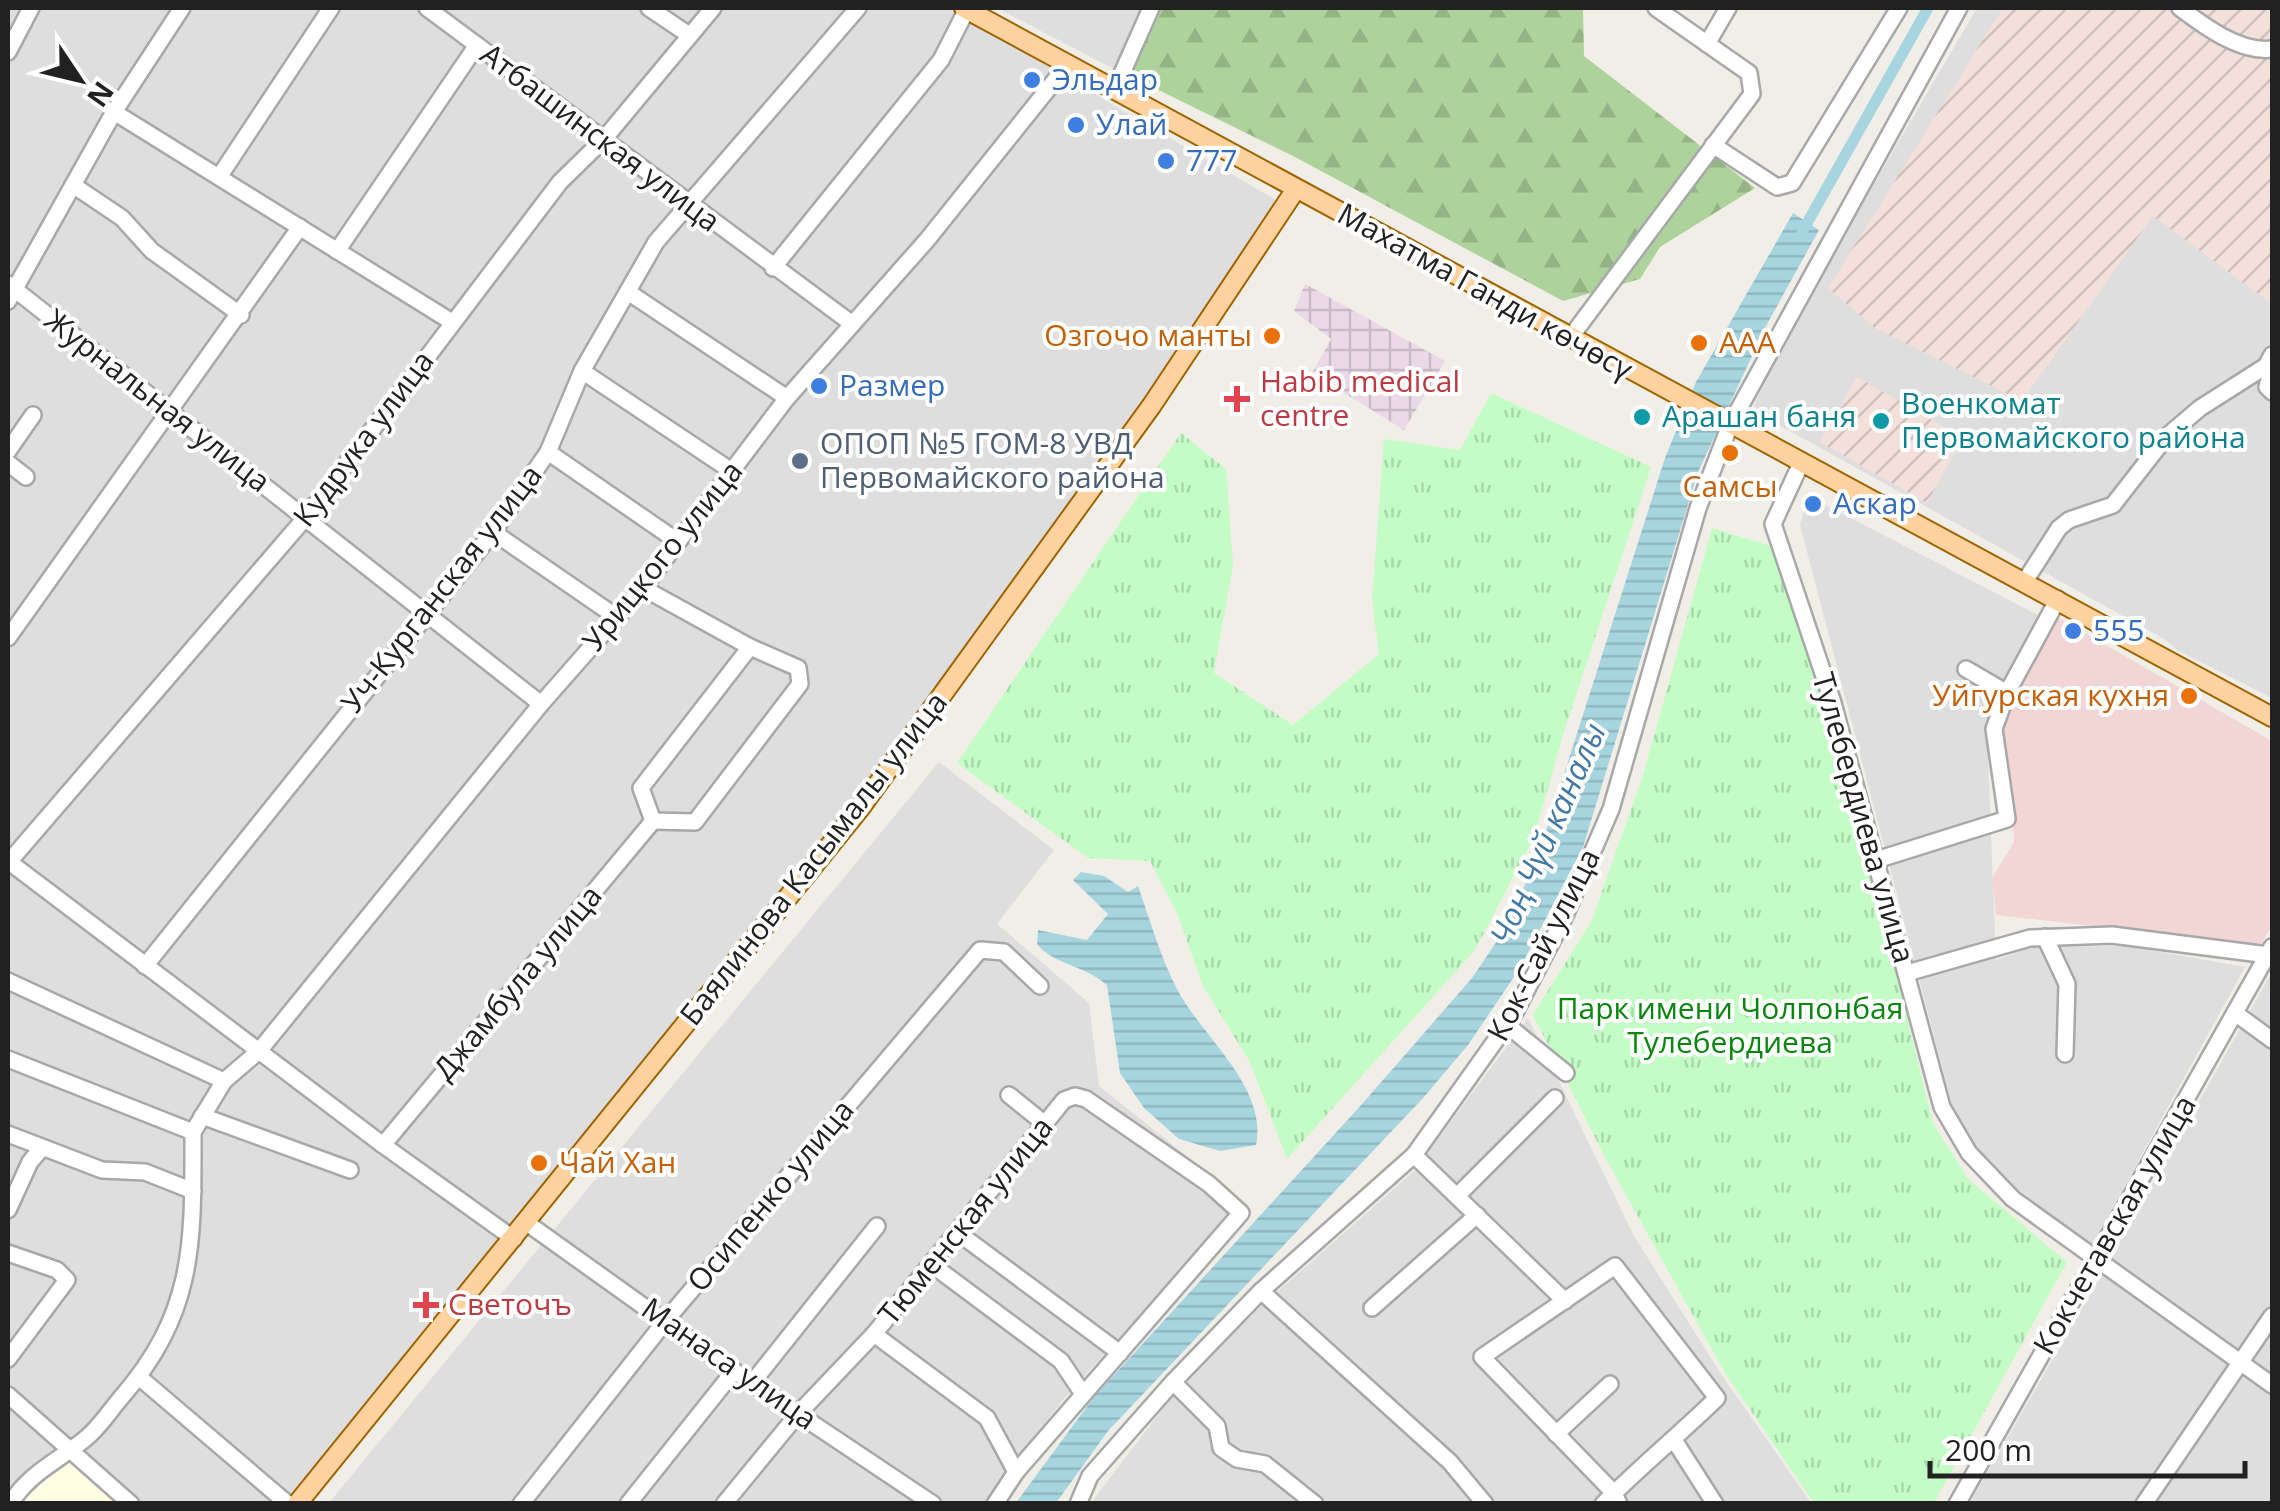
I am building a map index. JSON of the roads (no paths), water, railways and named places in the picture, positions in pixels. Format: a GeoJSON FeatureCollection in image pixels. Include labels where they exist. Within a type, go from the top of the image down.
{"type":"FeatureCollection","features":[{"type":"Feature","properties":{"kind":"main road","name":"Махатма Ганди көчөсү"},"geometry":{"type":"LineString","coordinates":[[966,8],[2272,717]]}},
{"type":"Feature","properties":{"kind":"main road","name":"Баялинова Касымалы улица"},"geometry":{"type":"LineString","coordinates":[[298,1504],[862,807],[1162,390],[1296,189]]}},
{"type":"Feature","properties":{"kind":"street"},"geometry":{"type":"LineString","coordinates":[[8,52],[31,8]]}},
{"type":"Feature","properties":{"kind":"street"},"geometry":{"type":"LineString","coordinates":[[10,291],[114,112],[182,8]]}},
{"type":"Feature","properties":{"kind":"street"},"geometry":{"type":"LineString","coordinates":[[219,177],[330,8]]}},
{"type":"Feature","properties":{"kind":"street","name":"Атбашинская улица"},"geometry":{"type":"LineString","coordinates":[[427,8],[851,323]]}},
{"type":"Feature","properties":{"kind":"street"},"geometry":{"type":"LineString","coordinates":[[649,8],[689,35]]}},
{"type":"Feature","properties":{"kind":"street","name":"Кудрука улица"},"geometry":{"type":"LineString","coordinates":[[9,862],[306,517],[560,182],[604,139],[712,8]]}},
{"type":"Feature","properties":{"kind":"street","name":"Уч-Курганская улица"},"geometry":{"type":"LineString","coordinates":[[145,966],[493,532],[548,452],[582,372],[631,294],[656,242],[858,8]]}},
{"type":"Feature","properties":{"kind":"street"},"geometry":{"type":"LineString","coordinates":[[772,268],[940,60],[966,8]]}},
{"type":"Feature","properties":{"kind":"street"},"geometry":{"type":"LineString","coordinates":[[1114,89],[1151,8]]}},
{"type":"Feature","properties":{"kind":"street"},"geometry":{"type":"LineString","coordinates":[[1570,338],[1752,94],[1749,73],[1656,8]]}},
{"type":"Feature","properties":{"kind":"street"},"geometry":{"type":"LineString","coordinates":[[1707,44],[1728,8]]}},
{"type":"Feature","properties":{"kind":"street"},"geometry":{"type":"LineString","coordinates":[[1714,146],[1777,187],[1792,184],[1899,8]]}},
{"type":"Feature","properties":{"kind":"street","name":"Кок-Сай улица"},"geometry":{"type":"LineString","coordinates":[[1078,1504],[1090,1476],[1173,1382],[1261,1291],[1414,1155],[1507,1025],[1564,918],[1611,809],[1698,508],[1730,425],[1959,8]]}},
{"type":"Feature","properties":{"kind":"street"},"geometry":{"type":"LineString","coordinates":[[2180,8],[2207,28],[2245,46],[2272,48]]}},
{"type":"Feature","properties":{"kind":"street"},"geometry":{"type":"LineString","coordinates":[[337,250],[477,45]]}},
{"type":"Feature","properties":{"kind":"street","name":"Урицкого улица"},"geometry":{"type":"LineString","coordinates":[[259,1051],[542,704],[643,588],[787,398],[927,240],[1068,64]]}},
{"type":"Feature","properties":{"kind":"street"},"geometry":{"type":"LineString","coordinates":[[114,112],[452,322]]}},
{"type":"Feature","properties":{"kind":"street"},"geometry":{"type":"LineString","coordinates":[[73,185],[122,218],[152,251],[241,315]]}},
{"type":"Feature","properties":{"kind":"street"},"geometry":{"type":"LineString","coordinates":[[8,638],[300,227]]}},
{"type":"Feature","properties":{"kind":"street","name":"Журнальная улица"},"geometry":{"type":"LineString","coordinates":[[10,291],[172,412],[542,704]]}},
{"type":"Feature","properties":{"kind":"street"},"geometry":{"type":"LineString","coordinates":[[631,294],[787,398]]}},
{"type":"Feature","properties":{"kind":"street"},"geometry":{"type":"LineString","coordinates":[[2025,582],[2059,528],[2069,520],[2113,506],[2166,437],[2200,408],[2266,366],[2272,354]]}},
{"type":"Feature","properties":{"kind":"street"},"geometry":{"type":"LineString","coordinates":[[2272,369],[2267,387],[2272,392]]}},
{"type":"Feature","properties":{"kind":"street"},"geometry":{"type":"LineString","coordinates":[[582,372],[733,472]]}},
{"type":"Feature","properties":{"kind":"street"},"geometry":{"type":"LineString","coordinates":[[8,451],[33,415]]}},
{"type":"Feature","properties":{"kind":"street"},"geometry":{"type":"LineString","coordinates":[[548,452],[677,541]]}},
{"type":"Feature","properties":{"kind":"street","name":"Тулебердиева улица"},"geometry":{"type":"LineString","coordinates":[[1802,461],[1773,524],[1832,702],[1942,1107],[1969,1152],[2012,1199],[2272,1385]]}},
{"type":"Feature","properties":{"kind":"street"},"geometry":{"type":"LineString","coordinates":[[8,463],[26,477]]}},
{"type":"Feature","properties":{"kind":"street"},"geometry":{"type":"LineString","coordinates":[[493,532],[615,616]]}},
{"type":"Feature","properties":{"kind":"street"},"geometry":{"type":"LineString","coordinates":[[643,588],[750,647],[798,668],[800,684],[695,822],[652,820],[641,788],[750,647]]}},
{"type":"Feature","properties":{"kind":"street"},"geometry":{"type":"LineString","coordinates":[[1873,861],[2007,819],[1994,729],[2007,692],[2058,599]]}},
{"type":"Feature","properties":{"kind":"street"},"geometry":{"type":"LineString","coordinates":[[1966,669],[2007,692]]}},
{"type":"Feature","properties":{"kind":"street","name":"Джамбула улица"},"geometry":{"type":"LineString","coordinates":[[382,1146],[652,820]]}},
{"type":"Feature","properties":{"kind":"street"},"geometry":{"type":"LineString","coordinates":[[9,862],[382,1146],[514,1239]]}},
{"type":"Feature","properties":{"kind":"street"},"geometry":{"type":"LineString","coordinates":[[1907,973],[2045,937],[2112,934],[2270,951]]}},
{"type":"Feature","properties":{"kind":"street"},"geometry":{"type":"LineString","coordinates":[[2045,937],[2067,984],[2065,1054]]}},
{"type":"Feature","properties":{"kind":"street","name":"Осипенко улица"},"geometry":{"type":"LineString","coordinates":[[521,1504],[666,1319],[980,950],[1004,952],[1040,986]]}},
{"type":"Feature","properties":{"kind":"street","name":"Кокчетавская улица"},"geometry":{"type":"LineString","coordinates":[[1957,1504],[2270,951]]}},
{"type":"Feature","properties":{"kind":"street"},"geometry":{"type":"LineString","coordinates":[[8,981],[224,1080]]}},
{"type":"Feature","properties":{"kind":"street"},"geometry":{"type":"LineString","coordinates":[[2235,1014],[2272,1040]]}},
{"type":"Feature","properties":{"kind":"street"},"geometry":{"type":"LineString","coordinates":[[1507,1025],[1566,1073]]}},
{"type":"Feature","properties":{"kind":"street"},"geometry":{"type":"LineString","coordinates":[[10,1504],[22,1485],[85,1439],[139,1377],[167,1336],[182,1298],[193,1191],[193,1132],[224,1080],[259,1051]]}},
{"type":"Feature","properties":{"kind":"street"},"geometry":{"type":"LineString","coordinates":[[8,1059],[193,1132]]}},
{"type":"Feature","properties":{"kind":"street"},"geometry":{"type":"LineString","coordinates":[[1009,1096],[1045,1124]]}},
{"type":"Feature","properties":{"kind":"street","name":"Тюменская улица"},"geometry":{"type":"LineString","coordinates":[[724,1504],[798,1414],[874,1334],[1064,1100],[1074,1096],[1086,1099],[1209,1184],[1242,1214],[1120,1352]]}},
{"type":"Feature","properties":{"kind":"street"},"geometry":{"type":"LineString","coordinates":[[1457,1196],[1555,1098]]}},
{"type":"Feature","properties":{"kind":"street"},"geometry":{"type":"LineString","coordinates":[[202,1116],[350,1170]]}},
{"type":"Feature","properties":{"kind":"street"},"geometry":{"type":"LineString","coordinates":[[8,1134],[102,1170],[145,1172],[193,1191]]}},
{"type":"Feature","properties":{"kind":"street"},"geometry":{"type":"LineString","coordinates":[[8,1210],[30,1162],[42,1148]]}},
{"type":"Feature","properties":{"kind":"street"},"geometry":{"type":"LineString","coordinates":[[1414,1155],[1565,1300]]}},
{"type":"Feature","properties":{"kind":"street"},"geometry":{"type":"LineString","coordinates":[[1372,1308],[1477,1216]]}},
{"type":"Feature","properties":{"kind":"street","name":"Манаса улица"},"geometry":{"type":"LineString","coordinates":[[527,1223],[734,1371],[933,1503]]}},
{"type":"Feature","properties":{"kind":"street"},"geometry":{"type":"LineString","coordinates":[[752,1383],[877,1226]]}},
{"type":"Feature","properties":{"kind":"street"},"geometry":{"type":"LineString","coordinates":[[956,1232],[1120,1352],[1016,1472],[995,1504]]}},
{"type":"Feature","properties":{"kind":"street"},"geometry":{"type":"LineString","coordinates":[[8,1254],[58,1270],[67,1280],[8,1359]]}},
{"type":"Feature","properties":{"kind":"street"},"geometry":{"type":"LineString","coordinates":[[931,1264],[1061,1361],[1083,1394]]}},
{"type":"Feature","properties":{"kind":"street"},"geometry":{"type":"LineString","coordinates":[[1615,1266],[1717,1398],[1612,1500],[1482,1357],[1565,1300],[1615,1266]]}},
{"type":"Feature","properties":{"kind":"street"},"geometry":{"type":"LineString","coordinates":[[1261,1291],[1403,1418],[1485,1504]]}},
{"type":"Feature","properties":{"kind":"street"},"geometry":{"type":"LineString","coordinates":[[2144,1504],[2272,1316]]}},
{"type":"Feature","properties":{"kind":"street"},"geometry":{"type":"LineString","coordinates":[[874,1334],[986,1418],[1016,1472]]}},
{"type":"Feature","properties":{"kind":"street"},"geometry":{"type":"LineString","coordinates":[[628,1504],[734,1371]]}},
{"type":"Feature","properties":{"kind":"street"},"geometry":{"type":"LineString","coordinates":[[139,1377],[288,1504]]}},
{"type":"Feature","properties":{"kind":"street"},"geometry":{"type":"LineString","coordinates":[[1173,1382],[1218,1426],[1222,1448],[1236,1459],[1265,1464],[1315,1504]]}},
{"type":"Feature","properties":{"kind":"street"},"geometry":{"type":"LineString","coordinates":[[1556,1434],[1610,1384]]}},
{"type":"Feature","properties":{"kind":"street"},"geometry":{"type":"LineString","coordinates":[[8,1395],[130,1504]]}},
{"type":"Feature","properties":{"kind":"street"},"geometry":{"type":"LineString","coordinates":[[1674,1440],[1716,1504]]}},
{"type":"Feature","properties":{"kind":"water"},"geometry":{"type":"Polygon","coordinates":[[[1793,213],[1819,230],[1766,326],[1698,472],[1583,847],[1520,968],[1468,1045],[1424,1097],[1108,1431],[1056,1503],[1015,1504],[1094,1397],[1363,1103],[1472,978],[1499,938],[1536,862],[1665,458],[1696,382],[1793,213]]]}},
{"type":"Feature","properties":{"kind":"water"},"geometry":{"type":"Polygon","coordinates":[[[1081,872],[1104,876],[1128,892],[1138,886],[1177,989],[1243,1083],[1257,1124],[1256,1145],[1220,1151],[1179,1139],[1144,1108],[1120,1073],[1107,985],[1052,957],[1037,944],[1038,930],[1087,940],[1108,914],[1073,880],[1081,872]]]}},
{"type":"Feature","properties":{"kind":"waterway","name":"Чоң Чүй каналы"},"geometry":{"type":"LineString","coordinates":[[1802,232],[1928,8]]}},
{"type":"Feature","properties":{"kind":"place","name":"Эльдар"},"geometry":{"type":"Point","coordinates":[1032,80]}},
{"type":"Feature","properties":{"kind":"place","name":"Улай"},"geometry":{"type":"Point","coordinates":[1076,125]}},
{"type":"Feature","properties":{"kind":"place","name":"777"},"geometry":{"type":"Point","coordinates":[1166,161]}},
{"type":"Feature","properties":{"kind":"place","name":"Озгочо манты"},"geometry":{"type":"Point","coordinates":[1272,336]}},
{"type":"Feature","properties":{"kind":"place","name":"ААА"},"geometry":{"type":"Point","coordinates":[1699,343]}},
{"type":"Feature","properties":{"kind":"place","name":"Размер"},"geometry":{"type":"Point","coordinates":[819,386]}},
{"type":"Feature","properties":{"kind":"place","name":"Habib medical centre"},"geometry":{"type":"Point","coordinates":[1237,399]}},
{"type":"Feature","properties":{"kind":"place","name":"Арашан баня"},"geometry":{"type":"Point","coordinates":[1642,417]}},
{"type":"Feature","properties":{"kind":"place","name":"Военкомат Первомайского района"},"geometry":{"type":"Point","coordinates":[1881,421]}},
{"type":"Feature","properties":{"kind":"place","name":"Самсы"},"geometry":{"type":"Point","coordinates":[1730,453]}},
{"type":"Feature","properties":{"kind":"place","name":"ОПОП №5 ГОМ-8 УВД Первомайского района"},"geometry":{"type":"Point","coordinates":[800,461]}},
{"type":"Feature","properties":{"kind":"place","name":"Аскар"},"geometry":{"type":"Point","coordinates":[1813,504]}},
{"type":"Feature","properties":{"kind":"place","name":"555"},"geometry":{"type":"Point","coordinates":[2073,631]}},
{"type":"Feature","properties":{"kind":"place","name":"Уйгурская кухня"},"geometry":{"type":"Point","coordinates":[2189,696]}},
{"type":"Feature","properties":{"kind":"place","name":"Чай Хан"},"geometry":{"type":"Point","coordinates":[539,1163]}},
{"type":"Feature","properties":{"kind":"place","name":"Светочъ"},"geometry":{"type":"Point","coordinates":[426,1305]}},
{"type":"Feature","properties":{"kind":"park label","name":"Парк имени Чолпонбая Тулебердиева"},"geometry":{"type":"Point","coordinates":[1730,1026]}}]}
